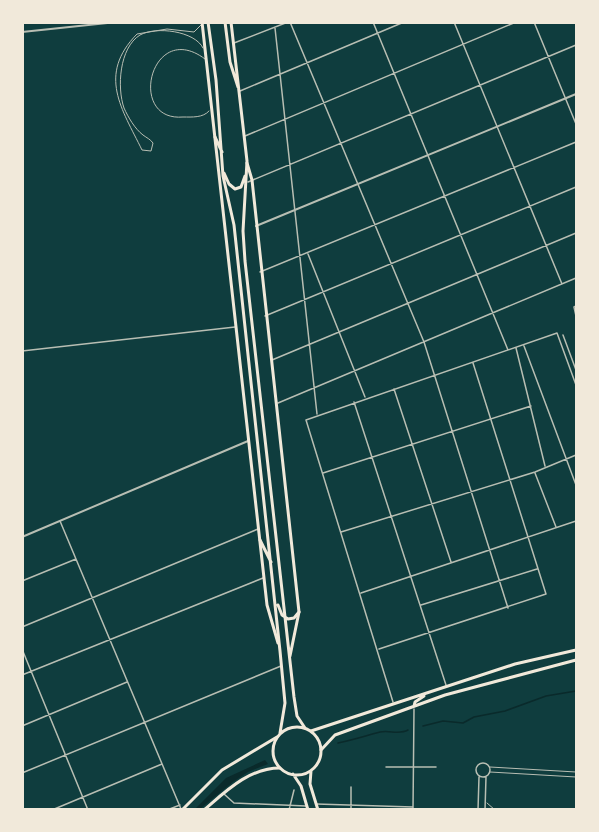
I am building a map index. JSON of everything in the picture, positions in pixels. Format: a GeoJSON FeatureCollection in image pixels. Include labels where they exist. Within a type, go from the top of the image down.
{"type":"FeatureCollection","features":[{"type":"Feature","properties":{"kind":"main road"},"geometry":{"type":"LineString","coordinates":[[208,22],[223,154],[222,168],[234,225],[275,592],[285,703],[280,733]]}},
{"type":"Feature","properties":{"kind":"main road"},"geometry":{"type":"LineString","coordinates":[[225,22],[230,62],[239,92]]}},
{"type":"Feature","properties":{"kind":"main road"},"geometry":{"type":"LineString","coordinates":[[232,22],[247,161],[244,246],[289,660],[297,716],[305,728]]}},
{"type":"Feature","properties":{"kind":"main road"},"geometry":{"type":"LineString","coordinates":[[202,23],[268,612],[280,651]]}},
{"type":"Feature","properties":{"kind":"main road"},"geometry":{"type":"LineString","coordinates":[[215,138],[223,154]]}},
{"type":"Feature","properties":{"kind":"main road"},"geometry":{"type":"LineString","coordinates":[[222,168],[232,187],[241,187],[247,161]]}},
{"type":"Feature","properties":{"kind":"main road"},"geometry":{"type":"LineString","coordinates":[[247,161],[252,180],[260,272],[299,612],[289,660]]}},
{"type":"Feature","properties":{"kind":"main road"},"geometry":{"type":"LineString","coordinates":[[220,182],[223,176]]}},
{"type":"Feature","properties":{"kind":"main road"},"geometry":{"type":"LineString","coordinates":[[260,540],[272,565]]}},
{"type":"Feature","properties":{"kind":"main road"},"geometry":{"type":"LineString","coordinates":[[275,592],[280,612],[285,618]]}},
{"type":"Feature","properties":{"kind":"main road"},"geometry":{"type":"LineString","coordinates":[[285,618],[294,618],[299,612]]}},
{"type":"Feature","properties":{"kind":"main road"},"geometry":{"type":"LineString","coordinates":[[311,731],[515,664],[576,650]]}},
{"type":"Feature","properties":{"kind":"main road"},"geometry":{"type":"LineString","coordinates":[[321,750],[335,735],[445,695],[576,660]]}},
{"type":"Feature","properties":{"kind":"main road"},"geometry":{"type":"LineString","coordinates":[[445,695],[447,687]]}},
{"type":"Feature","properties":{"kind":"main road"},"geometry":{"type":"LineString","coordinates":[[414,706],[415,702],[428,693]]}},
{"type":"Feature","properties":{"kind":"main road"},"geometry":{"type":"LineString","coordinates":[[182,810],[222,770],[292,727],[305,728],[311,731],[318,740],[321,750],[320,760],[311,771],[310,784],[318,810]]}},
{"type":"Feature","properties":{"kind":"main road"},"geometry":{"type":"LineString","coordinates":[[277,737],[273,753],[280,768]]}},
{"type":"Feature","properties":{"kind":"main road"},"geometry":{"type":"LineString","coordinates":[[204,810],[224,793],[256,772],[280,768],[293,774],[301,786],[307,808]]}},
{"type":"Feature","properties":{"kind":"main road"},"geometry":{"type":"LineString","coordinates":[[293,774],[311,771]]}},
{"type":"Feature","properties":{"kind":"street"},"geometry":{"type":"LineString","coordinates":[[22,32],[117,22]]}},
{"type":"Feature","properties":{"kind":"street"},"geometry":{"type":"LineString","coordinates":[[233,43],[289,22],[424,342],[508,608]]}},
{"type":"Feature","properties":{"kind":"street"},"geometry":{"type":"LineString","coordinates":[[373,22],[509,351]]}},
{"type":"Feature","properties":{"kind":"street"},"geometry":{"type":"LineString","coordinates":[[239,92],[404,22]]}},
{"type":"Feature","properties":{"kind":"street"},"geometry":{"type":"LineString","coordinates":[[454,22],[563,285]]}},
{"type":"Feature","properties":{"kind":"street"},"geometry":{"type":"LineString","coordinates":[[244,136],[516,22]]}},
{"type":"Feature","properties":{"kind":"street"},"geometry":{"type":"LineString","coordinates":[[534,22],[576,124]]}},
{"type":"Feature","properties":{"kind":"street"},"geometry":{"type":"LineString","coordinates":[[275,28],[317,415]]}},
{"type":"Feature","properties":{"kind":"street"},"geometry":{"type":"LineString","coordinates":[[241,187],[252,180],[576,45]]}},
{"type":"Feature","properties":{"kind":"street"},"geometry":{"type":"LineString","coordinates":[[256,226],[576,94]]}},
{"type":"Feature","properties":{"kind":"street"},"geometry":{"type":"LineString","coordinates":[[260,272],[576,142]]}},
{"type":"Feature","properties":{"kind":"street"},"geometry":{"type":"LineString","coordinates":[[265,316],[576,187]]}},
{"type":"Feature","properties":{"kind":"street"},"geometry":{"type":"LineString","coordinates":[[271,360],[576,233]]}},
{"type":"Feature","properties":{"kind":"street"},"geometry":{"type":"LineString","coordinates":[[307,253],[366,398]]}},
{"type":"Feature","properties":{"kind":"street"},"geometry":{"type":"LineString","coordinates":[[275,405],[576,278]]}},
{"type":"Feature","properties":{"kind":"street"},"geometry":{"type":"LineString","coordinates":[[576,306],[574,307],[576,316]]}},
{"type":"Feature","properties":{"kind":"street"},"geometry":{"type":"LineString","coordinates":[[22,351],[236,327]]}},
{"type":"Feature","properties":{"kind":"street"},"geometry":{"type":"LineString","coordinates":[[394,704],[306,420],[354,401],[509,351],[557,333],[576,385]]}},
{"type":"Feature","properties":{"kind":"street"},"geometry":{"type":"LineString","coordinates":[[563,335],[576,370]]}},
{"type":"Feature","properties":{"kind":"street"},"geometry":{"type":"LineString","coordinates":[[523,345],[576,485]]}},
{"type":"Feature","properties":{"kind":"street"},"geometry":{"type":"LineString","coordinates":[[516,348],[545,467]]}},
{"type":"Feature","properties":{"kind":"street"},"geometry":{"type":"LineString","coordinates":[[378,650],[546,594],[473,363]]}},
{"type":"Feature","properties":{"kind":"street"},"geometry":{"type":"LineString","coordinates":[[394,388],[451,563]]}},
{"type":"Feature","properties":{"kind":"street"},"geometry":{"type":"LineString","coordinates":[[354,401],[447,687]]}},
{"type":"Feature","properties":{"kind":"street"},"geometry":{"type":"LineString","coordinates":[[322,473],[531,406]]}},
{"type":"Feature","properties":{"kind":"street"},"geometry":{"type":"LineString","coordinates":[[22,537],[249,441]]}},
{"type":"Feature","properties":{"kind":"street"},"geometry":{"type":"LineString","coordinates":[[340,532],[431,502],[511,480],[576,455]]}},
{"type":"Feature","properties":{"kind":"street"},"geometry":{"type":"LineString","coordinates":[[535,472],[556,528]]}},
{"type":"Feature","properties":{"kind":"street"},"geometry":{"type":"LineString","coordinates":[[60,521],[182,810]]}},
{"type":"Feature","properties":{"kind":"street"},"geometry":{"type":"LineString","coordinates":[[360,593],[576,521]]}},
{"type":"Feature","properties":{"kind":"street"},"geometry":{"type":"LineString","coordinates":[[22,627],[258,529]]}},
{"type":"Feature","properties":{"kind":"street"},"geometry":{"type":"LineString","coordinates":[[22,581],[77,559]]}},
{"type":"Feature","properties":{"kind":"street"},"geometry":{"type":"LineString","coordinates":[[421,605],[538,569]]}},
{"type":"Feature","properties":{"kind":"street"},"geometry":{"type":"LineString","coordinates":[[22,675],[264,578]]}},
{"type":"Feature","properties":{"kind":"street"},"geometry":{"type":"LineString","coordinates":[[22,649],[88,810]]}},
{"type":"Feature","properties":{"kind":"street"},"geometry":{"type":"LineString","coordinates":[[22,773],[282,666]]}},
{"type":"Feature","properties":{"kind":"street"},"geometry":{"type":"LineString","coordinates":[[22,726],[128,682]]}},
{"type":"Feature","properties":{"kind":"street"},"geometry":{"type":"LineString","coordinates":[[315,803],[413,808],[414,706]]}},
{"type":"Feature","properties":{"kind":"street"},"geometry":{"type":"LineString","coordinates":[[478,810],[478,776],[475,770],[478,764],[485,763],[490,766],[490,772],[486,776],[484,810]]}},
{"type":"Feature","properties":{"kind":"street"},"geometry":{"type":"LineString","coordinates":[[52,810],[163,764]]}},
{"type":"Feature","properties":{"kind":"street"},"geometry":{"type":"LineString","coordinates":[[386,767],[436,767]]}},
{"type":"Feature","properties":{"kind":"street"},"geometry":{"type":"LineString","coordinates":[[478,776],[486,776]]}},
{"type":"Feature","properties":{"kind":"street"},"geometry":{"type":"LineString","coordinates":[[351,787],[351,810]]}},
{"type":"Feature","properties":{"kind":"street"},"geometry":{"type":"LineString","coordinates":[[289,810],[294,790]]}},
{"type":"Feature","properties":{"kind":"street"},"geometry":{"type":"LineString","coordinates":[[224,793],[234,803],[307,808]]}},
{"type":"Feature","properties":{"kind":"street"},"geometry":{"type":"LineString","coordinates":[[478,801],[485,801]]}},
{"type":"Feature","properties":{"kind":"street"},"geometry":{"type":"LineString","coordinates":[[167,810],[180,805]]}},
{"type":"Feature","properties":{"kind":"lane"},"geometry":{"type":"LineString","coordinates":[[202,23],[194,32],[167,29],[137,34],[119,61],[115,86],[117,99],[142,150],[151,151],[153,143],[131,121],[125,110],[119,87],[123,63],[130,46],[138,36],[144,33],[170,32],[195,39],[204,50]]}},
{"type":"Feature","properties":{"kind":"lane"},"geometry":{"type":"LineString","coordinates":[[205,60],[189,51],[168,54],[152,69],[149,89],[159,108],[173,117],[203,116],[211,110]]}},
{"type":"Feature","properties":{"kind":"lane"},"geometry":{"type":"LineString","coordinates":[[490,766],[576,772]]}},
{"type":"Feature","properties":{"kind":"lane"},"geometry":{"type":"LineString","coordinates":[[490,772],[576,777]]}},
{"type":"Feature","properties":{"kind":"lane"},"geometry":{"type":"LineString","coordinates":[[485,801],[495,810]]}},
{"type":"Feature","properties":{"kind":"water"},"geometry":{"type":"Polygon","coordinates":[[[265,760],[268,764],[248,772],[200,809],[195,809],[226,778],[265,760]]]}},
{"type":"Feature","properties":{"kind":"waterway"},"geometry":{"type":"LineString","coordinates":[[423,726],[443,721],[463,723],[474,717],[505,711],[546,696],[576,691]]}},
{"type":"Feature","properties":{"kind":"waterway"},"geometry":{"type":"LineString","coordinates":[[338,743],[380,732],[408,730]]}}]}
